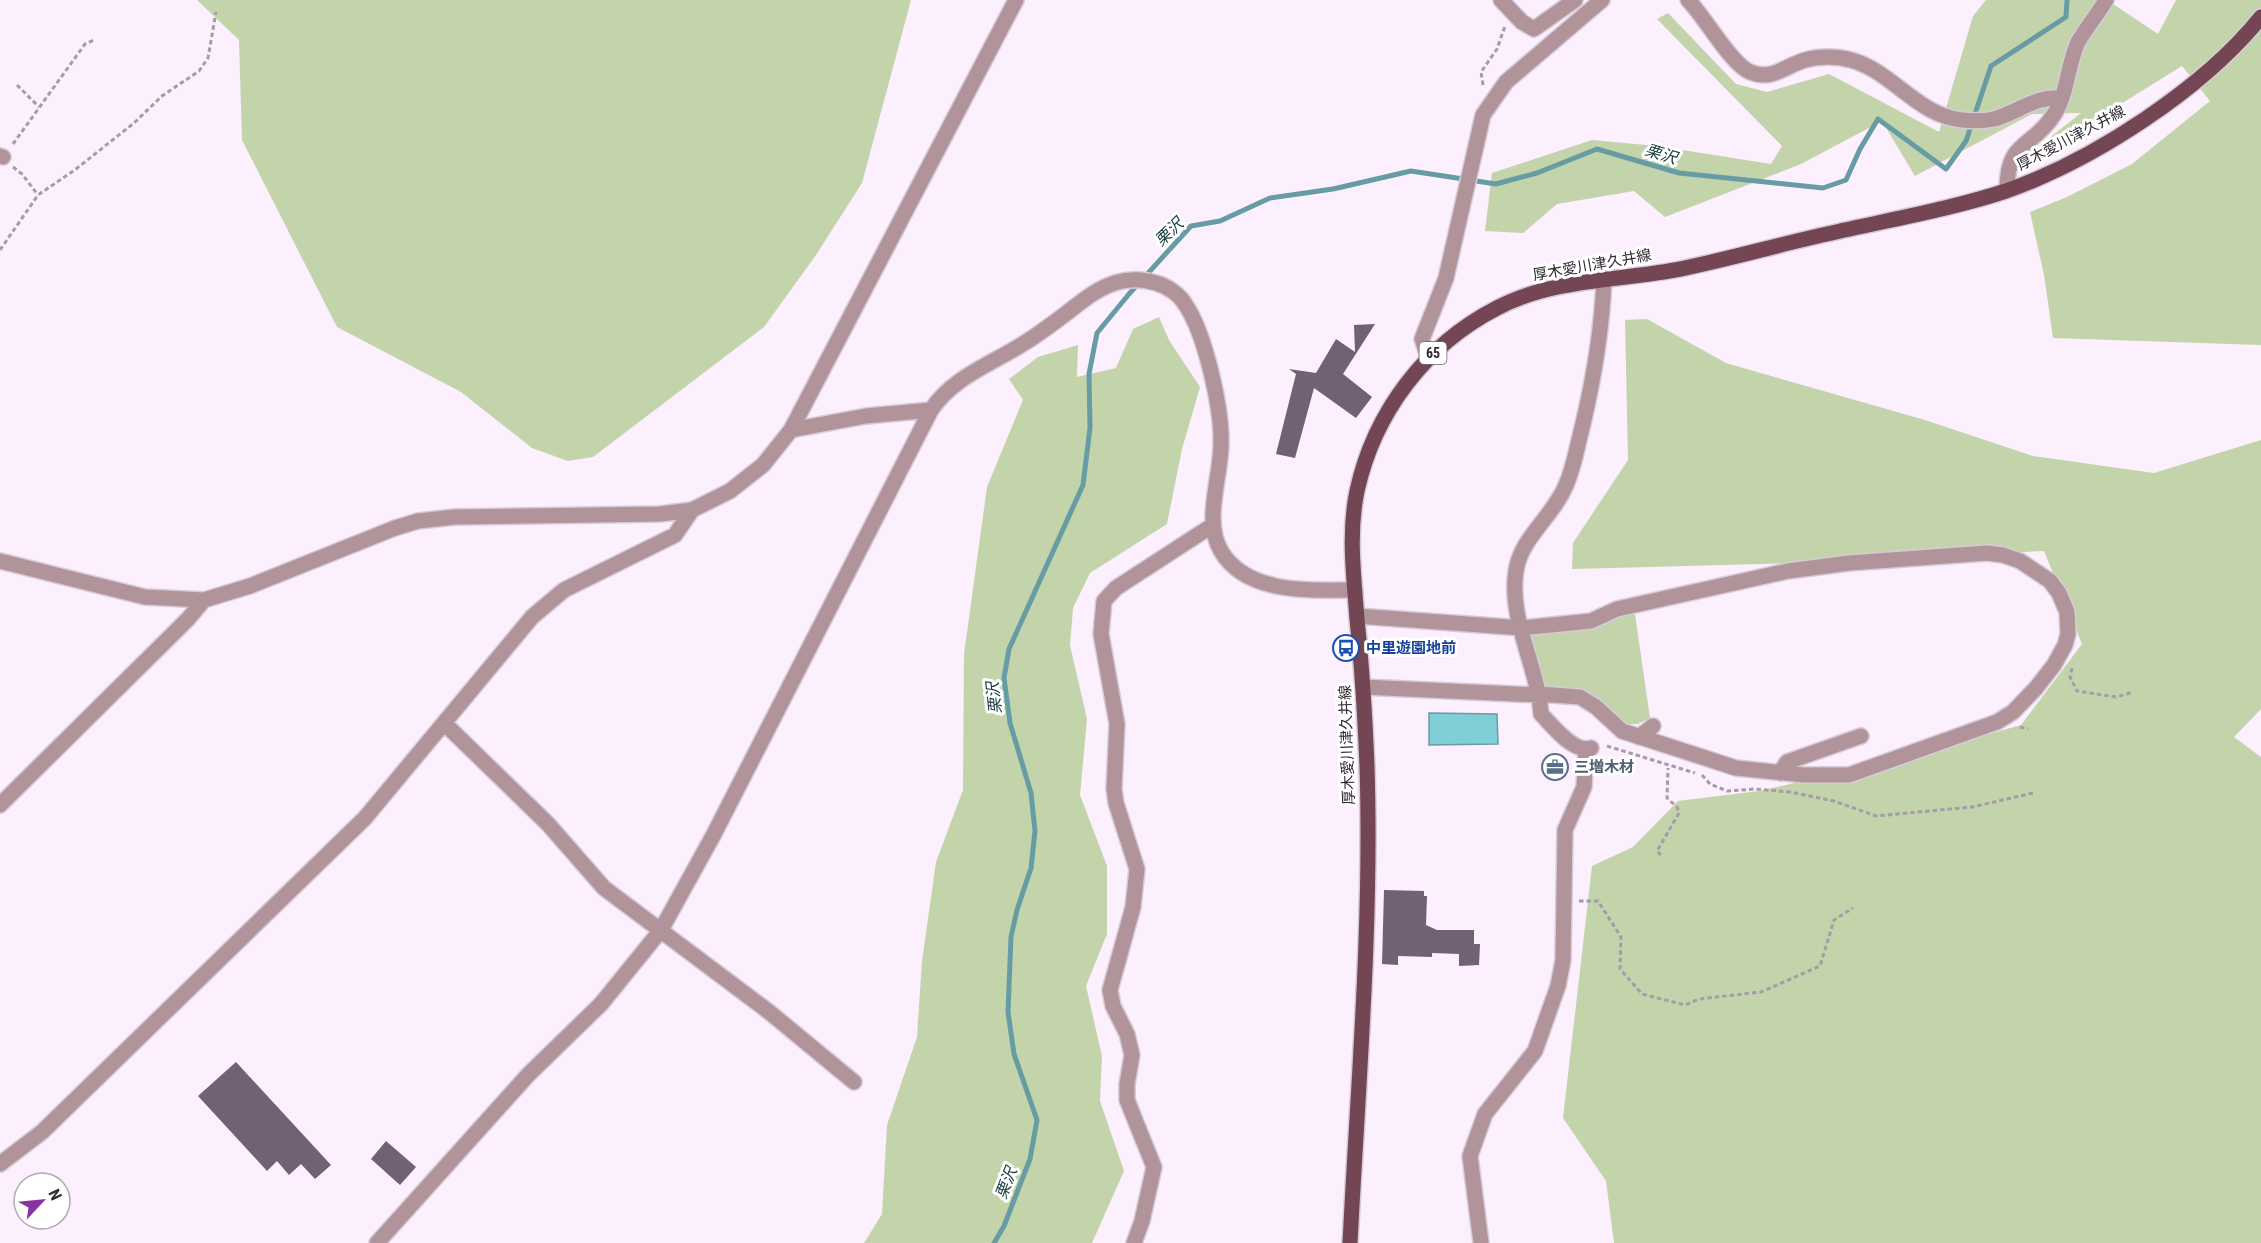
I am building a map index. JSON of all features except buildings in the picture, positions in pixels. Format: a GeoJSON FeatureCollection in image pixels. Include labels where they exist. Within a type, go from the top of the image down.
{"type":"FeatureCollection","features":[{"type":"Feature","properties":{"kind":"main road","name":"厚木愛川津久井線"},"geometry":{"type":"LineString","coordinates":[[1350,1243],[1366,893],[1367,770],[1363,687],[1354,590],[1353,521],[1365,463],[1386,415],[1428,357],[1459,331],[1500,306],[1539,291],[1688,267],[1973,201],[2007,190],[2062,166],[2137,124],[2216,66],[2261,17]]}},
{"type":"Feature","properties":{"kind":"street"},"geometry":{"type":"LineString","coordinates":[[0,561],[145,597],[204,600],[250,586],[418,521],[455,517],[660,514],[692,510],[714,501],[747,479],[763,465],[791,430],[1016,0]]}},
{"type":"Feature","properties":{"kind":"street"},"geometry":{"type":"LineString","coordinates":[[1501,0],[1522,22],[1534,28],[1575,0]]}},
{"type":"Feature","properties":{"kind":"street"},"geometry":{"type":"LineString","coordinates":[[1428,357],[1422,339],[1444,285],[1479,125],[1489,104],[1517,72],[1602,0]]}},
{"type":"Feature","properties":{"kind":"street"},"geometry":{"type":"LineString","coordinates":[[1688,0],[1706,19],[1737,62],[1749,71],[1759,74],[1775,74],[1813,58],[1852,60],[1876,71],[1939,114],[1961,120],[1986,120],[2039,99],[2062,98]]}},
{"type":"Feature","properties":{"kind":"street"},"geometry":{"type":"LineString","coordinates":[[2007,190],[2009,166],[2015,152],[2045,126],[2062,98],[2078,42],[2106,0]]}},
{"type":"Feature","properties":{"kind":"street"},"geometry":{"type":"LineString","coordinates":[[377,1243],[528,1076],[601,1004],[661,930],[714,834],[931,410],[949,387],[1026,342],[1105,285],[1142,279],[1172,291],[1188,308],[1217,398],[1221,443],[1213,525],[1222,553],[1257,580],[1291,590],[1354,590]]}},
{"type":"Feature","properties":{"kind":"street"},"geometry":{"type":"LineString","coordinates":[[1481,1243],[1470,1170],[1472,1150],[1485,1114],[1535,1052],[1558,986],[1563,960],[1565,830],[1584,787],[1588,749],[1576,747],[1541,714],[1539,695],[1522,628],[1514,584],[1516,569],[1528,540],[1554,508],[1571,471],[1598,354],[1604,279]]}},
{"type":"Feature","properties":{"kind":"street"},"geometry":{"type":"LineString","coordinates":[[791,430],[866,416],[931,410]]}},
{"type":"Feature","properties":{"kind":"street"},"geometry":{"type":"LineString","coordinates":[[0,1164],[42,1132],[365,818],[518,630],[546,604],[592,575],[675,535],[692,510]]}},
{"type":"Feature","properties":{"kind":"street"},"geometry":{"type":"LineString","coordinates":[[1134,1243],[1142,1221],[1154,1167],[1127,1100],[1132,1055],[1111,996],[1114,969],[1133,908],[1137,869],[1118,815],[1114,789],[1117,724],[1103,657],[1102,610],[1104,601],[1116,588],[1213,525]]}},
{"type":"Feature","properties":{"kind":"street"},"geometry":{"type":"LineString","coordinates":[[1357,616],[1522,628],[1592,621],[1617,609],[1788,571],[1849,563],[1987,553],[2020,561],[2050,581],[2059,593],[2067,612],[2066,645],[2036,688],[2005,718],[1849,775],[1780,773],[1736,768],[1622,731],[1596,707],[1580,697],[1363,687]]}},
{"type":"Feature","properties":{"kind":"street"},"geometry":{"type":"LineString","coordinates":[[0,805],[188,619],[204,600]]}},
{"type":"Feature","properties":{"kind":"street"},"geometry":{"type":"LineString","coordinates":[[444,723],[548,824],[604,888],[768,1011],[854,1082]]}},
{"type":"Feature","properties":{"kind":"street"},"geometry":{"type":"LineString","coordinates":[[1639,737],[1653,726]]}},
{"type":"Feature","properties":{"kind":"street"},"geometry":{"type":"LineString","coordinates":[[1780,773],[1787,762],[1862,736]]}},
{"type":"Feature","properties":{"kind":"path"},"geometry":{"type":"LineString","coordinates":[[0,250],[38,195],[126,129],[162,96],[199,72],[208,58],[216,12]]}},
{"type":"Feature","properties":{"kind":"path"},"geometry":{"type":"LineString","coordinates":[[1489,104],[1481,72],[1503,34],[1505,25],[1502,16]]}},
{"type":"Feature","properties":{"kind":"path"},"geometry":{"type":"LineString","coordinates":[[38,195],[22,174],[1,157],[85,44],[94,40]]}},
{"type":"Feature","properties":{"kind":"path"},"geometry":{"type":"LineString","coordinates":[[17,85],[39,107]]}},
{"type":"Feature","properties":{"kind":"path"},"geometry":{"type":"LineString","coordinates":[[2075,659],[2070,677],[2077,691],[2116,697],[2133,692]]}},
{"type":"Feature","properties":{"kind":"path"},"geometry":{"type":"LineString","coordinates":[[1661,855],[1657,851],[1678,819],[1679,813],[1667,798],[1668,767]]}},
{"type":"Feature","properties":{"kind":"path"},"geometry":{"type":"LineString","coordinates":[[1702,775],[1710,784],[1727,791],[1755,789],[1790,792],[1834,801],[1876,816],[1972,807],[2033,793]]}},
{"type":"Feature","properties":{"kind":"path"},"geometry":{"type":"LineString","coordinates":[[1565,901],[1598,901],[1621,937],[1620,969],[1642,994],[1685,1005],[1699,999],[1761,992],[1820,966],[1834,920],[1853,908]]}},
{"type":"Feature","properties":{"kind":"green space"},"geometry":{"type":"Polygon","coordinates":[[[197,0],[911,0],[862,183],[816,255],[764,327],[593,457],[568,461],[532,448],[461,392],[337,327],[242,140],[239,40],[197,0]]]}},
{"type":"Feature","properties":{"kind":"green space"},"geometry":{"type":"Polygon","coordinates":[[[1986,0],[2107,0],[2158,34],[2176,0],[2261,0],[2261,345],[2053,338],[2044,275],[2030,212],[2067,197],[2132,164],[2210,101],[2182,66],[2045,151],[2039,146],[2081,113],[2032,114],[1915,176],[1882,121],[1801,164],[1665,217],[1634,191],[1557,204],[1523,233],[1485,231],[1492,173],[1592,140],[1657,146],[1771,164],[1782,146],[1657,19],[1668,13],[1736,84],[1767,92],[1829,74],[1939,132],[1973,16],[1986,0]]]}},
{"type":"Feature","properties":{"kind":"green space"},"geometry":{"type":"Polygon","coordinates":[[[1159,317],[1169,340],[1200,387],[1182,449],[1167,524],[1090,573],[1073,608],[1070,645],[1087,719],[1080,795],[1107,866],[1107,934],[1086,986],[1102,1056],[1100,1101],[1124,1171],[1092,1243],[864,1243],[882,1214],[887,1125],[917,1037],[922,961],[936,862],[963,790],[964,654],[987,487],[1023,400],[1009,379],[1038,357],[1078,345],[1077,377],[1116,368],[1133,329],[1159,317]]]}},
{"type":"Feature","properties":{"kind":"green space"},"geometry":{"type":"Polygon","coordinates":[[[1647,319],[1726,363],[1925,420],[2033,456],[2154,473],[2261,440],[2261,709],[2234,737],[2261,757],[2261,1243],[1614,1243],[1606,1181],[1563,1118],[1592,866],[1633,847],[1678,801],[1759,791],[1897,760],[2021,725],[2082,644],[2044,551],[1802,563],[1572,569],[1573,543],[1628,460],[1625,320],[1647,319]]]}},
{"type":"Feature","properties":{"kind":"green space"},"geometry":{"type":"Polygon","coordinates":[[[1634,607],[1650,718],[1638,724],[1624,724],[1606,706],[1590,696],[1571,691],[1546,689],[1531,636],[1536,628],[1634,607]]]}},
{"type":"Feature","properties":{"kind":"water"},"geometry":{"type":"Polygon","coordinates":[[[1429,713],[1497,714],[1498,744],[1429,745],[1429,713]]]}},
{"type":"Feature","properties":{"kind":"waterway","name":"栗沢"},"geometry":{"type":"LineString","coordinates":[[994,1243],[1004,1226],[1030,1159],[1037,1120],[1014,1054],[1008,1012],[1011,937],[1031,868],[1035,831],[1031,793],[1010,723],[1004,678],[1009,649],[1083,485],[1090,428],[1089,374],[1097,333],[1129,294],[1191,226],[1220,221],[1270,198],[1333,189],[1411,171],[1496,184],[1537,173],[1597,149],[1679,173],[1823,188],[1846,180],[1860,149],[1878,119],[1946,169],[1966,141],[1991,66],[2066,17],[2067,0]]}},
{"type":"Feature","properties":{"kind":"place","name":"中里遊園地前"},"geometry":{"type":"Point","coordinates":[1346,648]}},
{"type":"Feature","properties":{"kind":"place","name":"三増木材"},"geometry":{"type":"Point","coordinates":[1555,767]}}]}
